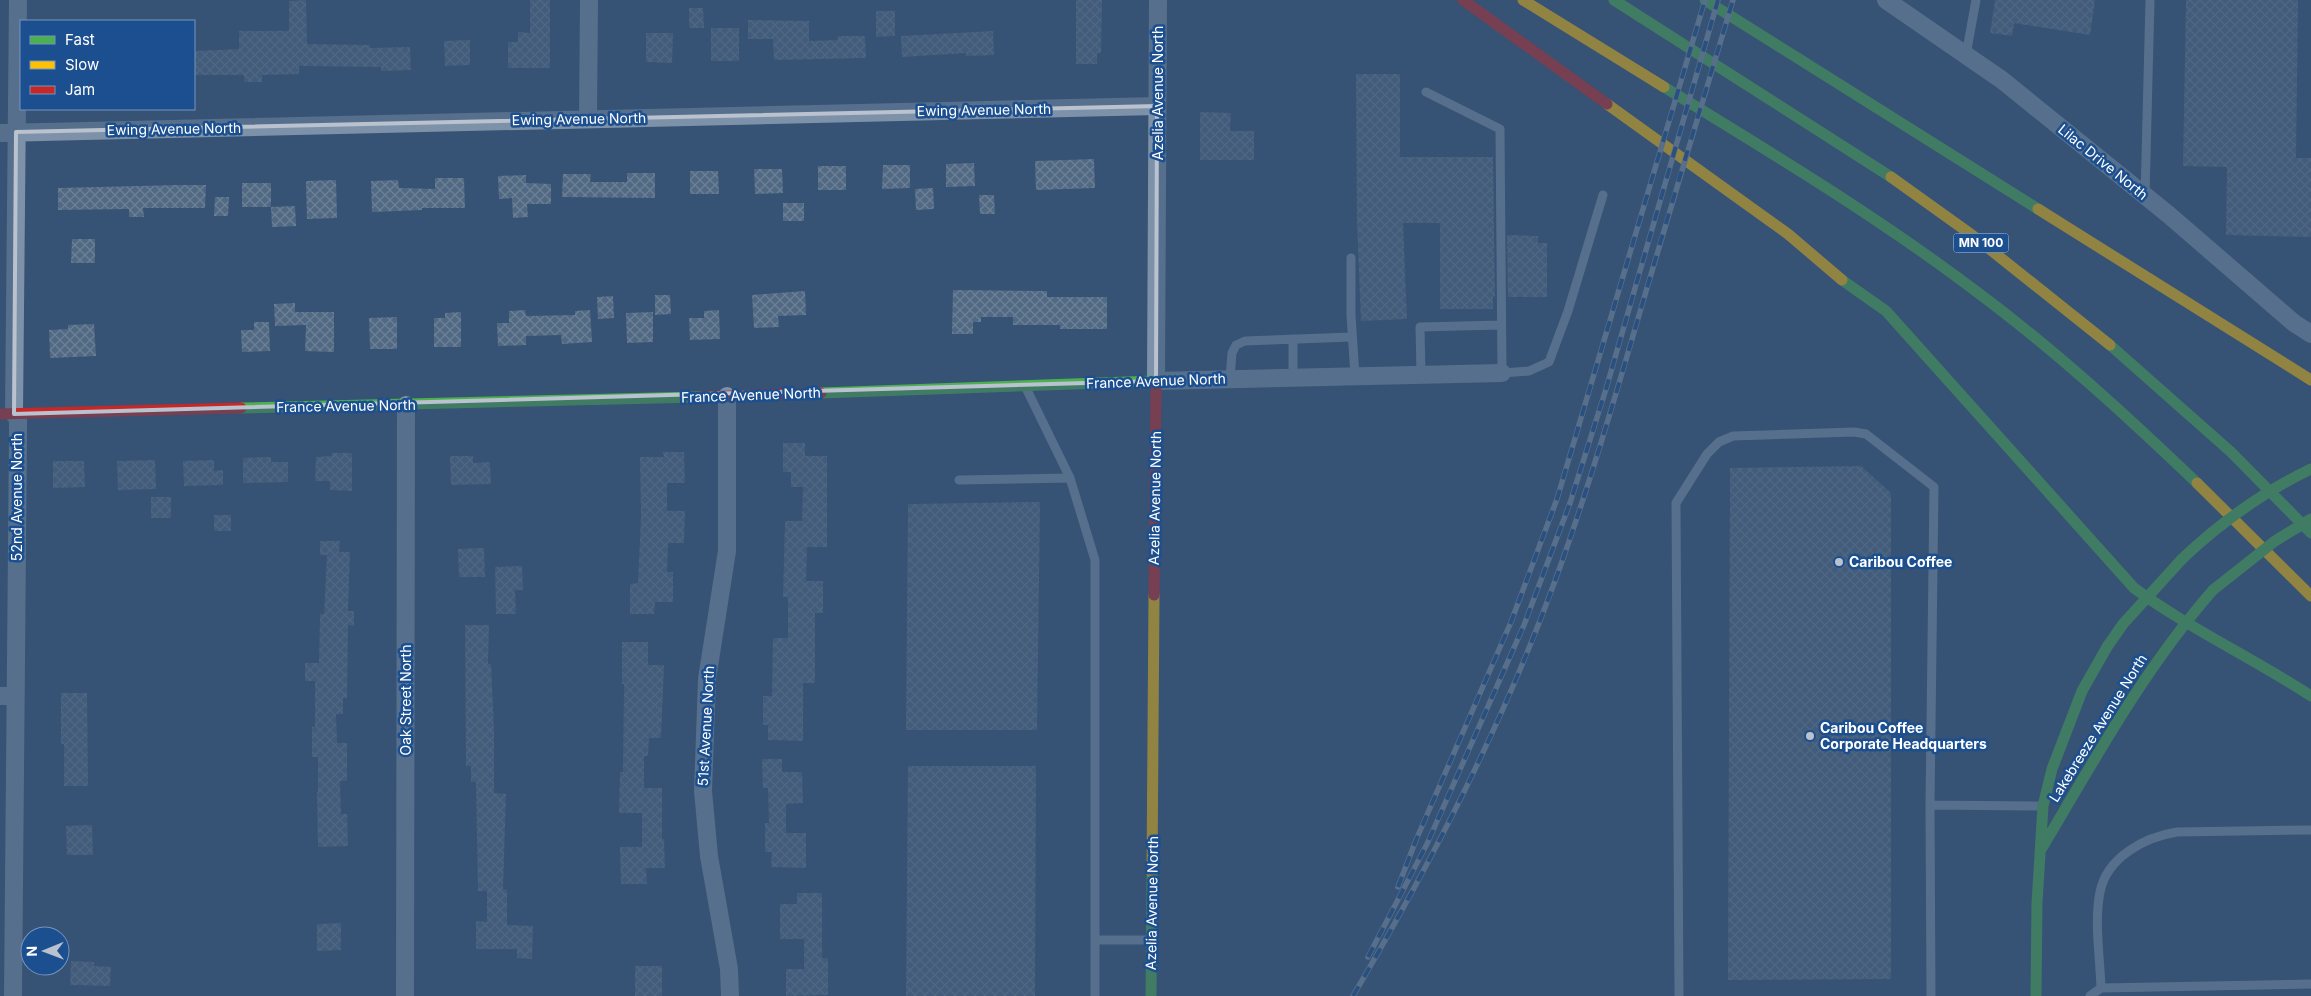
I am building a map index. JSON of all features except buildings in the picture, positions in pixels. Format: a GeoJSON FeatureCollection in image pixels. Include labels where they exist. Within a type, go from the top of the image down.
{"type":"FeatureCollection","features":[{"type":"Feature","properties":{"kind":"main road"},"geometry":{"type":"LineString","coordinates":[[1463,0],[1788,234],[1840,278],[1886,310],[2072,517],[2105,558],[2132,586],[2183,622],[2255,660],[2311,696]]}},
{"type":"Feature","properties":{"kind":"main road","name":"MN 100"},"geometry":{"type":"LineString","coordinates":[[1523,0],[1800,172],[1929,257],[2026,331],[2079,376],[2236,518],[2311,596]]}},
{"type":"Feature","properties":{"kind":"main road","name":"MN 100"},"geometry":{"type":"LineString","coordinates":[[1614,0],[1869,161],[1972,235],[2104,340],[2231,452],[2311,533]]}},
{"type":"Feature","properties":{"kind":"main road"},"geometry":{"type":"LineString","coordinates":[[1705,0],[2311,380]]}},
{"type":"Feature","properties":{"kind":"main road","name":"France Avenue North"},"geometry":{"type":"LineString","coordinates":[[7,414],[727,396],[1156,381]]}},
{"type":"Feature","properties":{"kind":"main road","name":"Azelia Avenue North"},"geometry":{"type":"LineString","coordinates":[[1151,996],[1156,381]]}},
{"type":"Feature","properties":{"kind":"main road","name":"Lakebreeze Avenue North"},"geometry":{"type":"LineString","coordinates":[[2036,996],[2037,903],[2043,806],[2052,768],[2082,691],[2107,647],[2123,624],[2182,559],[2225,520],[2262,495],[2311,469]]}},
{"type":"Feature","properties":{"kind":"main road"},"geometry":{"type":"LineString","coordinates":[[2183,622],[2213,590],[2275,541],[2311,519]]}},
{"type":"Feature","properties":{"kind":"main road","name":"Lakebreeze Avenue North"},"geometry":{"type":"LineString","coordinates":[[2040,850],[2140,686],[2183,622]]}},
{"type":"Feature","properties":{"kind":"street","name":"52nd Avenue North"},"geometry":{"type":"LineString","coordinates":[[13,996],[7,977],[8,696],[18,419],[7,414],[8,132],[18,0]]}},
{"type":"Feature","properties":{"kind":"street"},"geometry":{"type":"LineString","coordinates":[[588,119],[589,0]]}},
{"type":"Feature","properties":{"kind":"street","name":"Azelia Avenue North"},"geometry":{"type":"LineString","coordinates":[[1156,381],[1158,0]]}},
{"type":"Feature","properties":{"kind":"street","name":"Lilac Drive North"},"geometry":{"type":"LineString","coordinates":[[1886,0],[2002,80],[2145,196],[2294,323],[2311,334]]}},
{"type":"Feature","properties":{"kind":"street","name":"Ewing Avenue North"},"geometry":{"type":"LineString","coordinates":[[8,132],[1157,106]]}},
{"type":"Feature","properties":{"kind":"street","name":"France Avenue North"},"geometry":{"type":"LineString","coordinates":[[1156,381],[1502,373]]}},
{"type":"Feature","properties":{"kind":"street","name":"51st Avenue North"},"geometry":{"type":"LineString","coordinates":[[727,396],[727,551],[707,679],[703,791],[709,856],[729,969],[730,996]]}},
{"type":"Feature","properties":{"kind":"street","name":"Oak Street North"},"geometry":{"type":"LineString","coordinates":[[405,996],[406,405]]}},
{"type":"Feature","properties":{"kind":"lane"},"geometry":{"type":"LineString","coordinates":[[1966,55],[1976,0]]}},
{"type":"Feature","properties":{"kind":"lane"},"geometry":{"type":"LineString","coordinates":[[2145,196],[2150,0]]}},
{"type":"Feature","properties":{"kind":"lane"},"geometry":{"type":"LineString","coordinates":[[1426,92],[1500,129],[1502,373],[1529,370],[1549,362],[1568,311],[1603,195]]}},
{"type":"Feature","properties":{"kind":"lane"},"geometry":{"type":"LineString","coordinates":[[1351,258],[1352,338],[1355,376]]}},
{"type":"Feature","properties":{"kind":"lane"},"geometry":{"type":"LineString","coordinates":[[1421,374],[1420,327],[1501,324]]}},
{"type":"Feature","properties":{"kind":"lane"},"geometry":{"type":"LineString","coordinates":[[1230,379],[1232,354],[1236,345],[1245,341],[1352,338]]}},
{"type":"Feature","properties":{"kind":"lane"},"geometry":{"type":"LineString","coordinates":[[1293,339],[1293,377]]}},
{"type":"Feature","properties":{"kind":"lane"},"geometry":{"type":"LineString","coordinates":[[1025,385],[1070,478],[1095,560],[1096,996]]}},
{"type":"Feature","properties":{"kind":"lane"},"geometry":{"type":"LineString","coordinates":[[1679,996],[1676,503],[1707,454],[1719,442],[1733,436],[1854,432],[1866,434],[1934,487],[1930,806],[1932,996]]}},
{"type":"Feature","properties":{"kind":"lane"},"geometry":{"type":"LineString","coordinates":[[959,480],[1070,478]]}},
{"type":"Feature","properties":{"kind":"lane"},"geometry":{"type":"LineString","coordinates":[[1930,806],[2043,806]]}},
{"type":"Feature","properties":{"kind":"lane"},"geometry":{"type":"LineString","coordinates":[[2101,988],[2098,913],[2100,890],[2111,870],[2125,854],[2142,842],[2159,835],[2177,832],[2311,830]]}},
{"type":"Feature","properties":{"kind":"lane"},"geometry":{"type":"LineString","coordinates":[[1096,940],[1152,940]]}},
{"type":"Feature","properties":{"kind":"lane"},"geometry":{"type":"LineString","coordinates":[[2090,996],[2101,988],[2311,984]]}},
{"type":"Feature","properties":{"kind":"highlighted area"},"geometry":{"type":"Polygon","coordinates":[[[1157,106],[1156,381],[14,414],[16,132],[1157,106]]]}},
{"type":"Feature","properties":{"kind":"railway"},"geometry":{"type":"LineString","coordinates":[[1398,887],[1416,840],[1511,622],[1557,499],[1705,0]]}},
{"type":"Feature","properties":{"kind":"railway"},"geometry":{"type":"LineString","coordinates":[[1368,957],[1427,844],[1524,625],[1570,503],[1606,389],[1718,0]]}},
{"type":"Feature","properties":{"kind":"railway"},"geometry":{"type":"LineString","coordinates":[[1353,996],[1410,895],[1463,793],[1512,688],[1555,581],[1603,436],[1733,0]]}},
{"type":"Feature","properties":{"kind":"traffic: fast"},"geometry":{"type":"LineString","coordinates":[[1614,0],[1891,177]]}},
{"type":"Feature","properties":{"kind":"traffic: fast"},"geometry":{"type":"LineString","coordinates":[[1705,0],[2038,209]]}},
{"type":"Feature","properties":{"kind":"traffic: fast"},"geometry":{"type":"LineString","coordinates":[[1664,87],[1862,211],[1977,292],[2090,384],[2197,483]]}},
{"type":"Feature","properties":{"kind":"traffic: fast"},"geometry":{"type":"LineString","coordinates":[[1842,280],[1886,311],[2134,588],[2177,617],[2311,696]]}},
{"type":"Feature","properties":{"kind":"traffic: fast"},"geometry":{"type":"LineString","coordinates":[[2110,345],[2231,452],[2311,533]]}},
{"type":"Feature","properties":{"kind":"traffic: fast"},"geometry":{"type":"LineString","coordinates":[[821,393],[1156,381],[1156,386]]}},
{"type":"Feature","properties":{"kind":"traffic: fast"},"geometry":{"type":"LineString","coordinates":[[241,408],[700,397]]}},
{"type":"Feature","properties":{"kind":"traffic: fast"},"geometry":{"type":"LineString","coordinates":[[2182,559],[2227,520],[2259,498],[2311,469]]}},
{"type":"Feature","properties":{"kind":"traffic: fast"},"geometry":{"type":"LineString","coordinates":[[2213,590],[2275,541],[2311,519]]}},
{"type":"Feature","properties":{"kind":"traffic: fast"},"geometry":{"type":"LineString","coordinates":[[2036,996],[2037,903],[2043,806],[2052,769],[2082,691],[2107,647],[2123,624],[2182,559]]}},
{"type":"Feature","properties":{"kind":"traffic: fast"},"geometry":{"type":"LineString","coordinates":[[2042,848],[2101,748],[2143,683],[2188,620],[2213,590]]}},
{"type":"Feature","properties":{"kind":"traffic: fast"},"geometry":{"type":"LineString","coordinates":[[1151,996],[1152,873]]}},
{"type":"Feature","properties":{"kind":"traffic: slow"},"geometry":{"type":"LineString","coordinates":[[1523,0],[1664,87]]}},
{"type":"Feature","properties":{"kind":"traffic: slow"},"geometry":{"type":"LineString","coordinates":[[1607,104],[1788,234],[1842,280]]}},
{"type":"Feature","properties":{"kind":"traffic: slow"},"geometry":{"type":"LineString","coordinates":[[1891,177],[1972,235],[2110,345]]}},
{"type":"Feature","properties":{"kind":"traffic: slow"},"geometry":{"type":"LineString","coordinates":[[2038,209],[2311,380]]}},
{"type":"Feature","properties":{"kind":"traffic: slow"},"geometry":{"type":"LineString","coordinates":[[2197,483],[2311,596]]}},
{"type":"Feature","properties":{"kind":"traffic: slow"},"geometry":{"type":"LineString","coordinates":[[1152,873],[1154,595]]}},
{"type":"Feature","properties":{"kind":"traffic: jam"},"geometry":{"type":"LineString","coordinates":[[1463,0],[1607,104]]}},
{"type":"Feature","properties":{"kind":"traffic: jam"},"geometry":{"type":"LineString","coordinates":[[1154,595],[1156,386]]}},
{"type":"Feature","properties":{"kind":"traffic: jam"},"geometry":{"type":"LineString","coordinates":[[700,397],[821,393]]}},
{"type":"Feature","properties":{"kind":"traffic: jam"},"geometry":{"type":"LineString","coordinates":[[0,414],[241,408]]}},
{"type":"Feature","properties":{"kind":"place","name":"Caribou Coffee"},"geometry":{"type":"Point","coordinates":[1839,562]}},
{"type":"Feature","properties":{"kind":"place","name":"Caribou Coffee Corporate Headquarters"},"geometry":{"type":"Point","coordinates":[1810,736]}}]}
